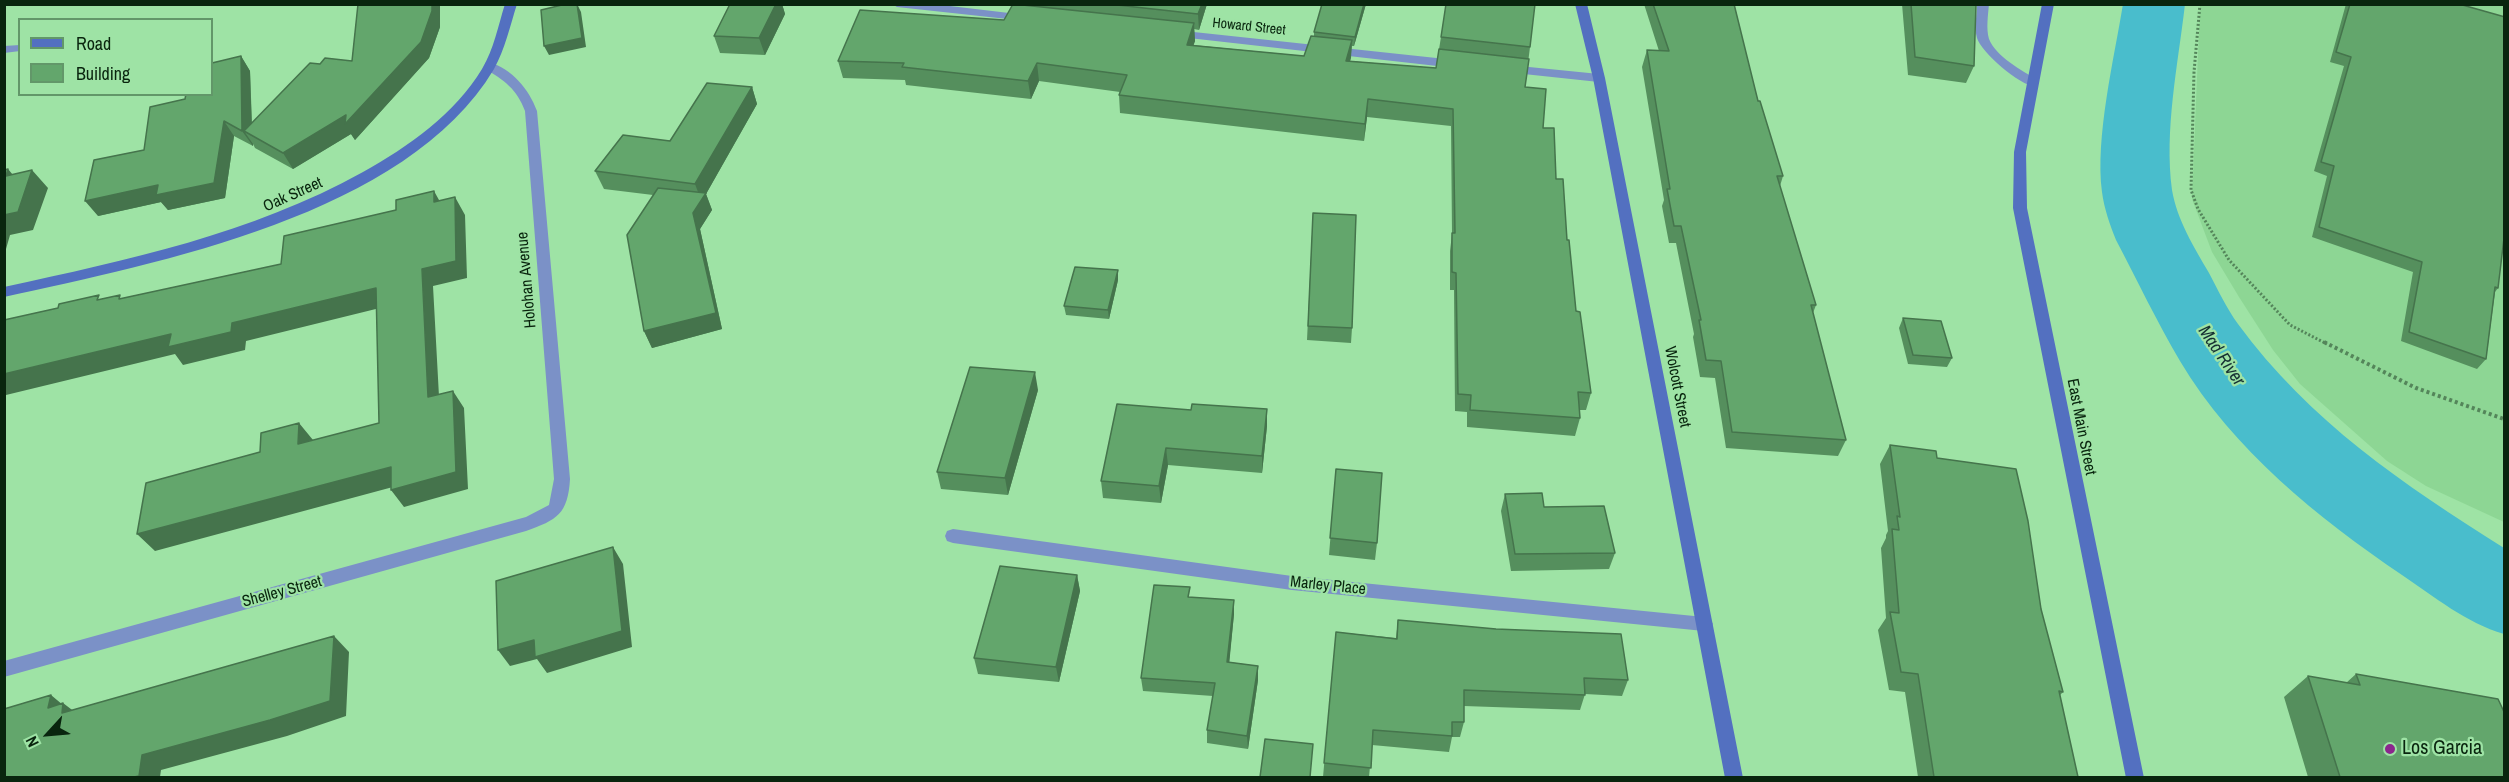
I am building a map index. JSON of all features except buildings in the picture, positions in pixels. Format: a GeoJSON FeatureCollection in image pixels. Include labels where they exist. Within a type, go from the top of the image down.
{"type":"FeatureCollection","features":[{"type":"Feature","properties":{"kind":"main road","name":"Oak Street"},"geometry":{"type":"LineString","coordinates":[[4,292],[212,243],[251,231],[321,201],[390,163],[426,137],[462,103],[489,66],[500,43],[511,4]]}},
{"type":"Feature","properties":{"kind":"main road","name":"Wolcott Street"},"geometry":{"type":"LineString","coordinates":[[1581,4],[1599,78],[1734,777]]}},
{"type":"Feature","properties":{"kind":"main road","name":"East Main Street"},"geometry":{"type":"LineString","coordinates":[[2048,4],[2019,170],[2023,230],[2135,777]]}},
{"type":"Feature","properties":{"kind":"street"},"geometry":{"type":"LineString","coordinates":[[897,4],[987,9],[1044,20]]}},
{"type":"Feature","properties":{"kind":"street"},"geometry":{"type":"LineString","coordinates":[[1983,4],[1983,35],[1986,44],[1995,54],[2033,83]]}},
{"type":"Feature","properties":{"kind":"street","name":"Howard Street"},"geometry":{"type":"LineString","coordinates":[[1163,33],[1473,66]]}},
{"type":"Feature","properties":{"kind":"street","name":"Holohan Avenue"},"geometry":{"type":"LineString","coordinates":[[489,66],[520,87],[531,111],[562,479],[560,500],[556,508]]}},
{"type":"Feature","properties":{"kind":"street"},"geometry":{"type":"LineString","coordinates":[[1495,68],[1599,78]]}},
{"type":"Feature","properties":{"kind":"street","name":"Shelley Street"},"geometry":{"type":"LineString","coordinates":[[4,669],[526,524],[551,514],[556,508]]}},
{"type":"Feature","properties":{"kind":"street","name":"Marley Place"},"geometry":{"type":"LineString","coordinates":[[953,536],[1292,583],[1704,624]]}},
{"type":"Feature","properties":{"kind":"path"},"geometry":{"type":"LineString","coordinates":[[2200,4],[2194,72],[2191,190],[2198,209],[2229,260],[2290,325],[2416,388],[2505,419]]}},
{"type":"Feature","properties":{"kind":"shaded area"},"geometry":{"type":"Polygon","coordinates":[[[2200,5],[2504,5],[2504,522],[2426,486],[2387,461],[2300,384],[2273,350],[2212,252],[2192,199],[2200,5]]]}},
{"type":"Feature","properties":{"kind":"waterway","name":"Mad River"},"geometry":{"type":"LineString","coordinates":[[2154,4],[2136,139],[2137,191],[2145,222],[2153,240],[2209,343],[2256,404],[2317,464],[2412,535],[2504,595]]}},
{"type":"Feature","properties":{"kind":"place","name":"Los Garcia"},"geometry":{"type":"Point","coordinates":[2390,749]}}]}
